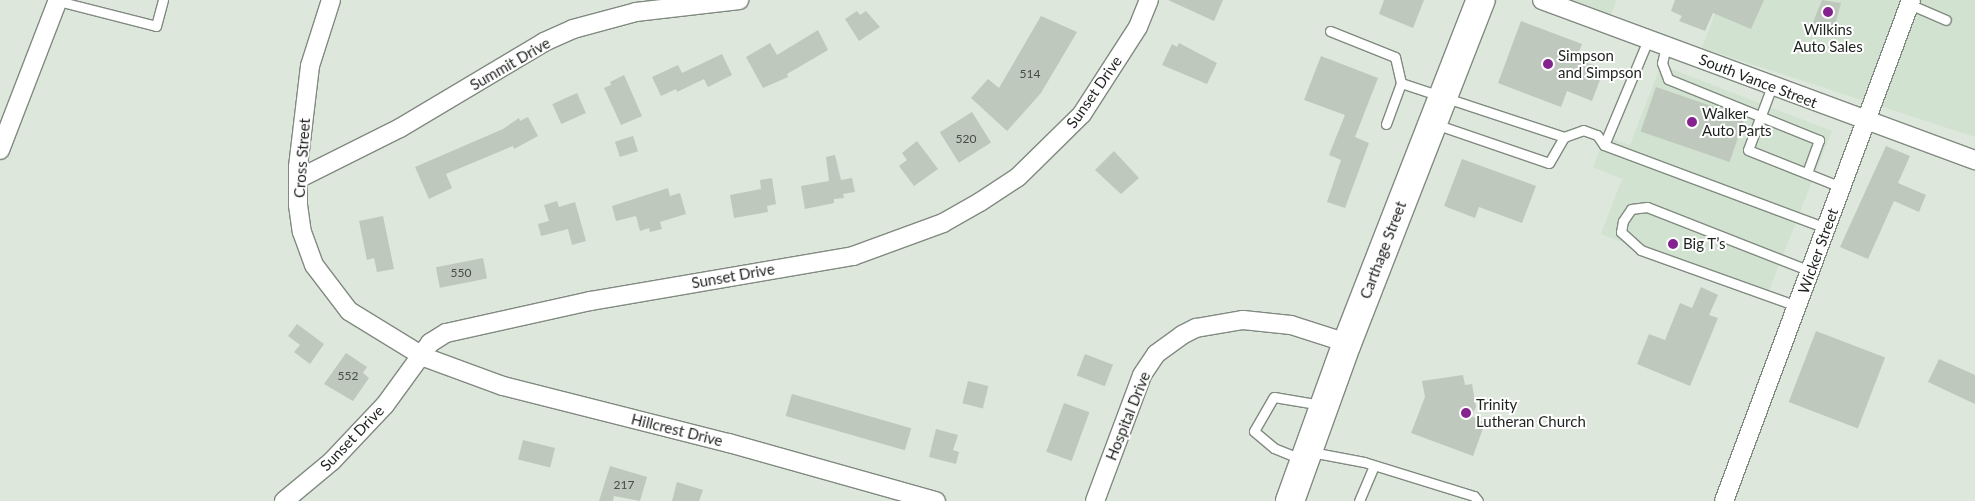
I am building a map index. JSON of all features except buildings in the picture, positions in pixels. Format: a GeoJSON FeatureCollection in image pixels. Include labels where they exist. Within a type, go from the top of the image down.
{"type":"FeatureCollection","features":[{"type":"Feature","properties":{"kind":"main road","name":"Carthage Street"},"geometry":{"type":"LineString","coordinates":[[1290,501],[1347,343],[1481,0]]}},
{"type":"Feature","properties":{"kind":"street"},"geometry":{"type":"LineString","coordinates":[[0,150],[58,0]]}},
{"type":"Feature","properties":{"kind":"street","name":"Cross Street"},"geometry":{"type":"LineString","coordinates":[[331,0],[310,66],[298,179],[302,232],[314,265],[326,284],[349,311],[420,355]]}},
{"type":"Feature","properties":{"kind":"street","name":"Summit Drive"},"geometry":{"type":"LineString","coordinates":[[298,179],[400,128],[544,42],[573,29],[636,12],[739,0]]}},
{"type":"Feature","properties":{"kind":"street","name":"Sunset Drive"},"geometry":{"type":"LineString","coordinates":[[285,501],[332,461],[385,405],[420,355],[446,333],[590,301],[853,256],[943,223],[1018,177],[1067,132],[1138,27],[1149,0]]}},
{"type":"Feature","properties":{"kind":"street","name":"South Vance Street"},"geometry":{"type":"LineString","coordinates":[[1542,0],[1865,121],[1975,160]]}},
{"type":"Feature","properties":{"kind":"street","name":"Wicker Street"},"geometry":{"type":"LineString","coordinates":[[1724,501],[1910,2]]}},
{"type":"Feature","properties":{"kind":"street","name":"Hospital Drive"},"geometry":{"type":"LineString","coordinates":[[1095,501],[1142,375],[1156,354],[1182,335],[1196,328],[1242,320],[1291,325],[1347,343]]}},
{"type":"Feature","properties":{"kind":"street","name":"Hillcrest Drive"},"geometry":{"type":"LineString","coordinates":[[420,355],[503,386],[729,443],[936,501]]}},
{"type":"Feature","properties":{"kind":"lane"},"geometry":{"type":"LineString","coordinates":[[58,0],[156,26],[163,0]]}},
{"type":"Feature","properties":{"kind":"lane"},"geometry":{"type":"LineString","coordinates":[[1910,2],[1946,20]]}},
{"type":"Feature","properties":{"kind":"lane"},"geometry":{"type":"LineString","coordinates":[[1330,31],[1396,57],[1401,83],[1386,124]]}},
{"type":"Feature","properties":{"kind":"lane"},"geometry":{"type":"LineString","coordinates":[[1604,145],[1648,40]]}},
{"type":"Feature","properties":{"kind":"lane"},"geometry":{"type":"LineString","coordinates":[[1666,46],[1662,62],[1668,79],[1819,140],[1807,173]]}},
{"type":"Feature","properties":{"kind":"lane"},"geometry":{"type":"LineString","coordinates":[[1401,83],[1564,137],[1583,130],[1597,135],[1604,145],[1826,228]]}},
{"type":"Feature","properties":{"kind":"lane"},"geometry":{"type":"LineString","coordinates":[[1772,86],[1748,150],[1841,187]]}},
{"type":"Feature","properties":{"kind":"lane"},"geometry":{"type":"LineString","coordinates":[[1433,124],[1549,163],[1564,137]]}},
{"type":"Feature","properties":{"kind":"lane"},"geometry":{"type":"LineString","coordinates":[[1797,306],[1642,250],[1621,232],[1623,221],[1631,209],[1647,207],[1810,271]]}},
{"type":"Feature","properties":{"kind":"lane"},"geometry":{"type":"LineString","coordinates":[[1325,406],[1274,397],[1254,431],[1274,448],[1306,456],[1374,466],[1474,496],[1478,501]]}},
{"type":"Feature","properties":{"kind":"lane"},"geometry":{"type":"LineString","coordinates":[[1359,501],[1374,466]]}},
{"type":"Feature","properties":{"kind":"shaded area"},"geometry":{"type":"Polygon","coordinates":[[[1570,0],[1617,0],[1610,17],[1570,0]]]}},
{"type":"Feature","properties":{"kind":"shaded area"},"geometry":{"type":"Polygon","coordinates":[[[1720,0],[1975,0],[1975,137],[1702,48],[1720,0]]]}},
{"type":"Feature","properties":{"kind":"shaded area"},"geometry":{"type":"Polygon","coordinates":[[[1661,65],[1832,131],[1766,298],[1601,234],[1622,179],[1593,167],[1605,136],[1630,145],[1661,65]]]}},
{"type":"Feature","properties":{"kind":"place","name":"Wilkins Auto Sales"},"geometry":{"type":"Point","coordinates":[1828,12]}},
{"type":"Feature","properties":{"kind":"place","name":"Simpson and Simpson"},"geometry":{"type":"Point","coordinates":[1548,64]}},
{"type":"Feature","properties":{"kind":"place","name":"Walker Auto Parts"},"geometry":{"type":"Point","coordinates":[1692,122]}},
{"type":"Feature","properties":{"kind":"place","name":"Big T’s"},"geometry":{"type":"Point","coordinates":[1673,244]}},
{"type":"Feature","properties":{"kind":"place","name":"Trinity Lutheran Church"},"geometry":{"type":"Point","coordinates":[1466,413]}}]}
